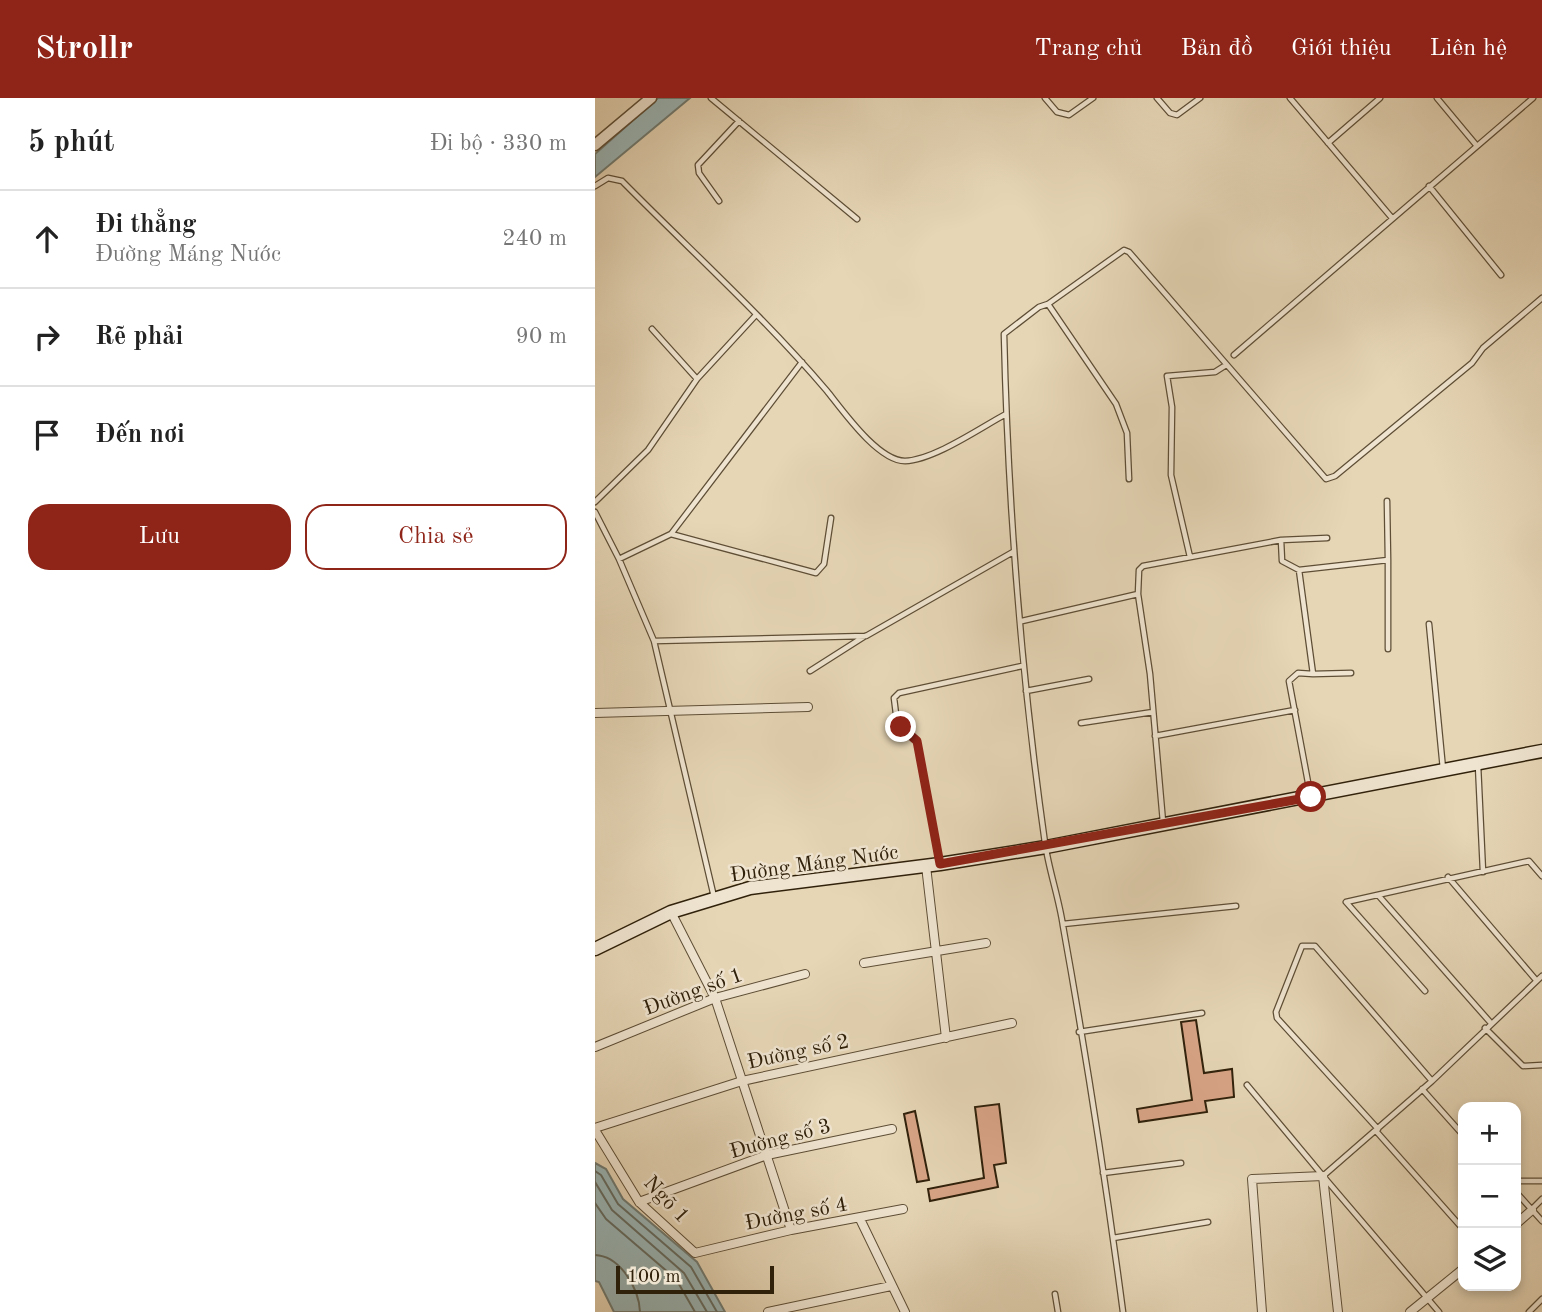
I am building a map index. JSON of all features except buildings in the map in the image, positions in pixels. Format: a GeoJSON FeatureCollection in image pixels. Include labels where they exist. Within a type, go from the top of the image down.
{"type":"FeatureCollection","features":[{"type":"Feature","properties":{"kind":"main road","name":"Đường Máng Nước"},"geometry":{"type":"LineString","coordinates":[[595,949],[671,912],[750,888],[926,866],[1046,847],[1542,751]]}},
{"type":"Feature","properties":{"kind":"street"},"geometry":{"type":"LineString","coordinates":[[595,145],[651,98]]}},
{"type":"Feature","properties":{"kind":"street"},"geometry":{"type":"LineString","coordinates":[[595,713],[609,710],[673,713],[808,707]]}},
{"type":"Feature","properties":{"kind":"street"},"geometry":{"type":"LineString","coordinates":[[926,866],[946,1038]]}},
{"type":"Feature","properties":{"kind":"street"},"geometry":{"type":"LineString","coordinates":[[671,912],[715,999],[791,1230]]}},
{"type":"Feature","properties":{"kind":"street"},"geometry":{"type":"LineString","coordinates":[[864,962],[986,943]]}},
{"type":"Feature","properties":{"kind":"street","name":"Đường số 1"},"geometry":{"type":"LineString","coordinates":[[595,1047],[715,999],[805,974]]}},
{"type":"Feature","properties":{"kind":"street","name":"Đường số 2"},"geometry":{"type":"LineString","coordinates":[[595,1129],[742,1081],[1012,1023]]}},
{"type":"Feature","properties":{"kind":"street","name":"Ngõ 1"},"geometry":{"type":"LineString","coordinates":[[595,1129],[639,1202],[695,1253]]}},
{"type":"Feature","properties":{"kind":"street","name":"Đường số 3"},"geometry":{"type":"LineString","coordinates":[[639,1202],[767,1155],[892,1129]]}},
{"type":"Feature","properties":{"kind":"street"},"geometry":{"type":"LineString","coordinates":[[1262,1312],[1252,1179],[1323,1177],[1338,1312]]}},
{"type":"Feature","properties":{"kind":"street","name":"Đường số 4"},"geometry":{"type":"LineString","coordinates":[[695,1253],[791,1230],[903,1209]]}},
{"type":"Feature","properties":{"kind":"street"},"geometry":{"type":"LineString","coordinates":[[1521,1220],[1532,1210]]}},
{"type":"Feature","properties":{"kind":"street"},"geometry":{"type":"LineString","coordinates":[[860,1219],[905,1312]]}},
{"type":"Feature","properties":{"kind":"street"},"geometry":{"type":"LineString","coordinates":[[1410,1312],[1458,1273]]}},
{"type":"Feature","properties":{"kind":"street"},"geometry":{"type":"LineString","coordinates":[[768,1312],[891,1286]]}},
{"type":"Feature","properties":{"kind":"lane"},"geometry":{"type":"LineString","coordinates":[[711,98],[857,219]]}},
{"type":"Feature","properties":{"kind":"lane"},"geometry":{"type":"LineString","coordinates":[[1045,98],[1057,112],[1069,115],[1093,98]]}},
{"type":"Feature","properties":{"kind":"lane"},"geometry":{"type":"LineString","coordinates":[[1157,98],[1170,113],[1177,115],[1200,98]]}},
{"type":"Feature","properties":{"kind":"lane"},"geometry":{"type":"LineString","coordinates":[[1290,98],[1392,218]]}},
{"type":"Feature","properties":{"kind":"lane"},"geometry":{"type":"LineString","coordinates":[[1328,143],[1380,98]]}},
{"type":"Feature","properties":{"kind":"lane"},"geometry":{"type":"LineString","coordinates":[[1437,98],[1477,146]]}},
{"type":"Feature","properties":{"kind":"lane"},"geometry":{"type":"LineString","coordinates":[[1234,355],[1533,98]]}},
{"type":"Feature","properties":{"kind":"lane"},"geometry":{"type":"LineString","coordinates":[[719,201],[699,173],[698,165],[739,121]]}},
{"type":"Feature","properties":{"kind":"lane"},"geometry":{"type":"LineString","coordinates":[[595,186],[608,178],[622,181],[802,362],[863,434],[891,458],[905,461],[925,457],[1006,414]]}},
{"type":"Feature","properties":{"kind":"lane"},"geometry":{"type":"LineString","coordinates":[[1429,186],[1501,275]]}},
{"type":"Feature","properties":{"kind":"lane"},"geometry":{"type":"LineString","coordinates":[[1123,1312],[1063,924],[1046,847],[1022,666],[1022,621],[1013,552],[1005,334],[1039,307],[1048,304],[1124,250],[1129,252],[1326,479],[1335,476],[1472,363],[1483,348],[1542,298]]}},
{"type":"Feature","properties":{"kind":"lane"},"geometry":{"type":"LineString","coordinates":[[1048,304],[1119,411],[1127,433],[1129,479]]}},
{"type":"Feature","properties":{"kind":"lane"},"geometry":{"type":"LineString","coordinates":[[595,502],[647,450],[697,379],[755,316]]}},
{"type":"Feature","properties":{"kind":"lane"},"geometry":{"type":"LineString","coordinates":[[652,329],[697,379]]}},
{"type":"Feature","properties":{"kind":"lane"},"geometry":{"type":"LineString","coordinates":[[619,559],[671,534],[802,362]]}},
{"type":"Feature","properties":{"kind":"lane"},"geometry":{"type":"LineString","coordinates":[[1190,557],[1171,475],[1172,407],[1167,376],[1215,372],[1226,365]]}},
{"type":"Feature","properties":{"kind":"lane"},"geometry":{"type":"LineString","coordinates":[[1388,501],[1388,649]]}},
{"type":"Feature","properties":{"kind":"lane"},"geometry":{"type":"LineString","coordinates":[[595,512],[619,559],[654,641],[673,713],[714,898]]}},
{"type":"Feature","properties":{"kind":"lane"},"geometry":{"type":"LineString","coordinates":[[671,534],[816,573],[824,564],[831,518]]}},
{"type":"Feature","properties":{"kind":"lane"},"geometry":{"type":"LineString","coordinates":[[1163,823],[1153,712],[1138,594],[1141,567],[1281,540],[1327,538]]}},
{"type":"Feature","properties":{"kind":"lane"},"geometry":{"type":"LineString","coordinates":[[1281,540],[1282,561],[1299,570],[1388,560]]}},
{"type":"Feature","properties":{"kind":"lane"},"geometry":{"type":"LineString","coordinates":[[810,671],[1013,552]]}},
{"type":"Feature","properties":{"kind":"lane"},"geometry":{"type":"LineString","coordinates":[[1299,570],[1313,674]]}},
{"type":"Feature","properties":{"kind":"lane"},"geometry":{"type":"LineString","coordinates":[[1022,621],[1138,594]]}},
{"type":"Feature","properties":{"kind":"lane"},"geometry":{"type":"LineString","coordinates":[[1429,624],[1444,769]]}},
{"type":"Feature","properties":{"kind":"lane"},"geometry":{"type":"LineString","coordinates":[[654,641],[866,636]]}},
{"type":"Feature","properties":{"kind":"lane"},"geometry":{"type":"LineString","coordinates":[[940,864],[917,741],[897,722],[894,698],[899,693],[1022,666]]}},
{"type":"Feature","properties":{"kind":"lane"},"geometry":{"type":"LineString","coordinates":[[1311,797],[1290,677],[1298,673],[1351,673]]}},
{"type":"Feature","properties":{"kind":"lane"},"geometry":{"type":"LineString","coordinates":[[1026,691],[1089,679]]}},
{"type":"Feature","properties":{"kind":"lane"},"geometry":{"type":"LineString","coordinates":[[1154,736],[1295,710]]}},
{"type":"Feature","properties":{"kind":"lane"},"geometry":{"type":"LineString","coordinates":[[1081,723],[1153,712]]}},
{"type":"Feature","properties":{"kind":"lane"},"geometry":{"type":"LineString","coordinates":[[1478,764],[1483,872]]}},
{"type":"Feature","properties":{"kind":"lane"},"geometry":{"type":"LineString","coordinates":[[1425,991],[1346,902],[1529,861],[1542,876]]}},
{"type":"Feature","properties":{"kind":"lane"},"geometry":{"type":"LineString","coordinates":[[1448,877],[1536,980]]}},
{"type":"Feature","properties":{"kind":"lane"},"geometry":{"type":"LineString","coordinates":[[1378,895],[1490,1022]]}},
{"type":"Feature","properties":{"kind":"lane"},"geometry":{"type":"LineString","coordinates":[[1063,924],[1236,906]]}},
{"type":"Feature","properties":{"kind":"lane"},"geometry":{"type":"LineString","coordinates":[[1432,1081],[1315,946],[1302,946],[1280,1000],[1277,1018],[1462,1228]]}},
{"type":"Feature","properties":{"kind":"lane"},"geometry":{"type":"LineString","coordinates":[[1323,1177],[1432,1081],[1490,1022],[1542,976]]}},
{"type":"Feature","properties":{"kind":"lane"},"geometry":{"type":"LineString","coordinates":[[1079,1032],[1202,1013]]}},
{"type":"Feature","properties":{"kind":"lane"},"geometry":{"type":"LineString","coordinates":[[1485,1028],[1524,1066],[1542,1065]]}},
{"type":"Feature","properties":{"kind":"lane"},"geometry":{"type":"LineString","coordinates":[[1247,1085],[1439,1312]]}},
{"type":"Feature","properties":{"kind":"lane"},"geometry":{"type":"LineString","coordinates":[[1422,1089],[1458,1129]]}},
{"type":"Feature","properties":{"kind":"lane"},"geometry":{"type":"LineString","coordinates":[[1103,1173],[1181,1163]]}},
{"type":"Feature","properties":{"kind":"lane"},"geometry":{"type":"LineString","coordinates":[[1521,1181],[1542,1181]]}},
{"type":"Feature","properties":{"kind":"lane"},"geometry":{"type":"LineString","coordinates":[[1521,1198],[1542,1221]]}},
{"type":"Feature","properties":{"kind":"lane"},"geometry":{"type":"LineString","coordinates":[[1532,1210],[1542,1199]]}},
{"type":"Feature","properties":{"kind":"lane"},"geometry":{"type":"LineString","coordinates":[[1113,1238],[1208,1222]]}},
{"type":"Feature","properties":{"kind":"lane"},"geometry":{"type":"LineString","coordinates":[[1055,1294],[1058,1312]]}},
{"type":"Feature","properties":{"kind":"lane"},"geometry":{"type":"LineString","coordinates":[[1529,1312],[1542,1299]]}},
{"type":"Feature","properties":{"kind":"water"},"geometry":{"type":"Polygon","coordinates":[[[658,98],[690,98],[595,177],[595,154],[658,98]]]}},
{"type":"Feature","properties":{"kind":"water"},"geometry":{"type":"Polygon","coordinates":[[[595,1163],[606,1169],[623,1199],[697,1262],[725,1312],[614,1312],[599,1282],[595,1281],[595,1163]]]}},
{"type":"Feature","properties":{"kind":"route"},"geometry":{"type":"LineString","coordinates":[[901,727],[917,741],[940,864],[1046,847],[1311,797]]}}]}
